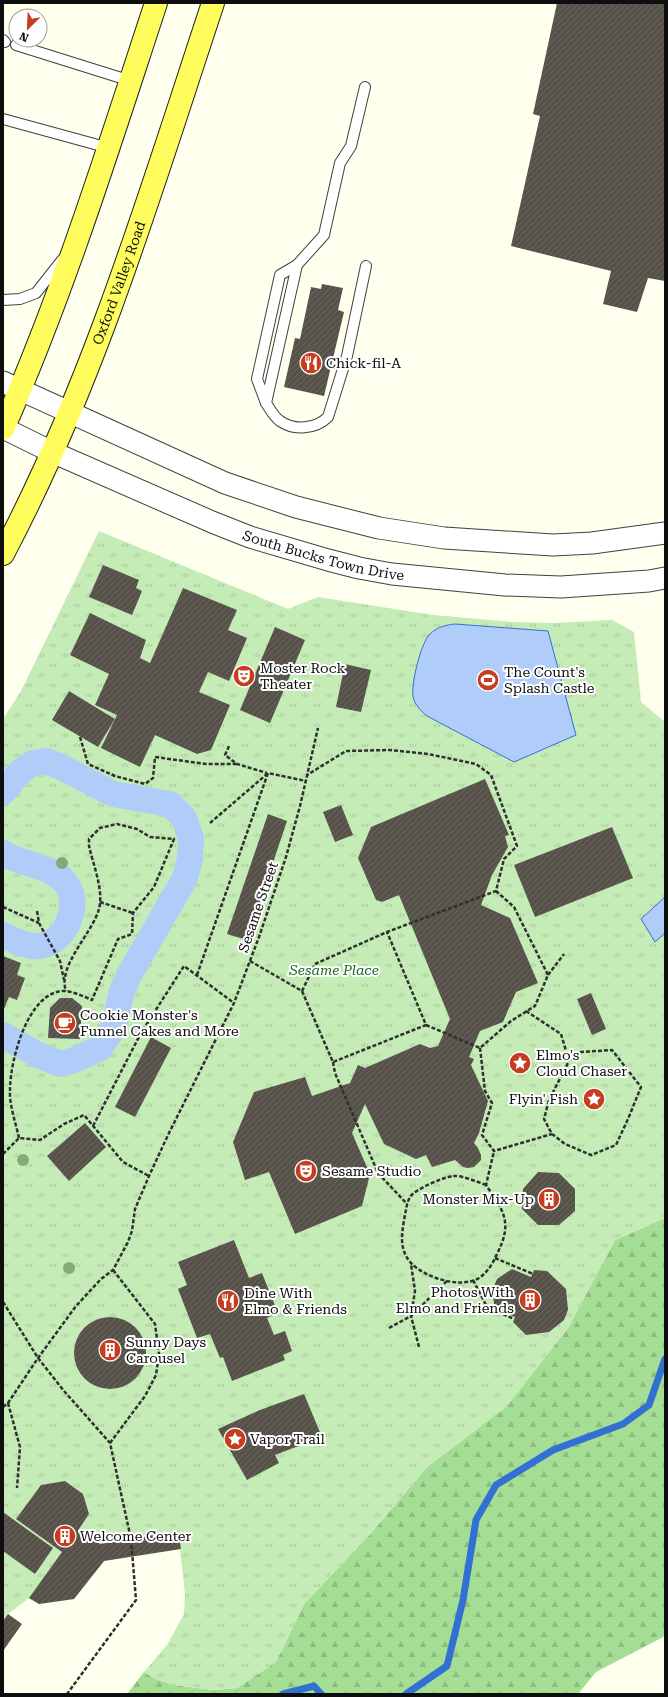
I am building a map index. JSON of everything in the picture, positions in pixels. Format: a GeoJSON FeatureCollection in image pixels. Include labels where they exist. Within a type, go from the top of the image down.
{"type":"FeatureCollection","features":[{"type":"Feature","properties":{"kind":"main road"},"geometry":{"type":"LineString","coordinates":[[3,428],[11,386],[76,243],[109,148],[156,3]]}},
{"type":"Feature","properties":{"kind":"main road","name":"Oxford Valley Road"},"geometry":{"type":"LineString","coordinates":[[3,554],[70,412],[127,261],[213,3]]}},
{"type":"Feature","properties":{"kind":"street"},"geometry":{"type":"LineString","coordinates":[[11,386],[225,483],[296,507],[379,528],[444,538],[553,545],[665,533]]}},
{"type":"Feature","properties":{"kind":"street","name":"South Bucks Town Drive"},"geometry":{"type":"LineString","coordinates":[[3,428],[52,452],[212,522],[250,537],[359,568],[392,574],[497,585],[561,588],[649,581],[665,578]]}},
{"type":"Feature","properties":{"kind":"lane"},"geometry":{"type":"LineString","coordinates":[[26,48],[131,81]]}},
{"type":"Feature","properties":{"kind":"lane"},"geometry":{"type":"LineString","coordinates":[[365,87],[351,146],[340,163],[324,235],[297,266],[280,275],[257,379],[266,403],[273,414],[281,422],[301,428],[323,422],[328,417],[347,356],[366,266]]}},
{"type":"Feature","properties":{"kind":"lane"},"geometry":{"type":"LineString","coordinates":[[3,119],[109,148]]}},
{"type":"Feature","properties":{"kind":"lane"},"geometry":{"type":"LineString","coordinates":[[3,300],[20,299],[36,294],[76,243]]}},
{"type":"Feature","properties":{"kind":"lane"},"geometry":{"type":"LineString","coordinates":[[266,403],[297,266]]}},
{"type":"Feature","properties":{"kind":"path","name":"Sesame Street"},"geometry":{"type":"LineString","coordinates":[[113,1270],[128,1242],[132,1231],[135,1209],[149,1176],[234,1003],[250,961],[286,857],[318,728]]}},
{"type":"Feature","properties":{"kind":"path"},"geometry":{"type":"LineString","coordinates":[[80,737],[88,764],[115,776],[145,784],[153,778],[155,757],[206,764],[237,764],[268,774],[306,781]]}},
{"type":"Feature","properties":{"kind":"path"},"geometry":{"type":"LineString","coordinates":[[229,746],[225,754],[237,764]]}},
{"type":"Feature","properties":{"kind":"path"},"geometry":{"type":"LineString","coordinates":[[307,775],[346,751],[390,750],[428,754],[476,764],[491,775],[517,846],[504,859],[496,891]]}},
{"type":"Feature","properties":{"kind":"path"},"geometry":{"type":"LineString","coordinates":[[210,823],[268,774]]}},
{"type":"Feature","properties":{"kind":"path"},"geometry":{"type":"LineString","coordinates":[[197,975],[268,774]]}},
{"type":"Feature","properties":{"kind":"path"},"geometry":{"type":"LineString","coordinates":[[19,1138],[10,1091],[13,1060],[25,1023],[34,1008],[52,994],[66,991],[92,1000],[118,939],[132,934],[133,913],[154,887],[174,839],[150,837],[137,829],[117,824],[100,828],[89,839],[89,846],[101,895],[99,908],[88,934],[71,957],[64,981]]}},
{"type":"Feature","properties":{"kind":"path"},"geometry":{"type":"LineString","coordinates":[[302,991],[315,964],[387,932],[496,891]]}},
{"type":"Feature","properties":{"kind":"path"},"geometry":{"type":"LineString","coordinates":[[496,891],[514,907],[548,975]]}},
{"type":"Feature","properties":{"kind":"path"},"geometry":{"type":"LineString","coordinates":[[100,902],[133,913]]}},
{"type":"Feature","properties":{"kind":"path"},"geometry":{"type":"LineString","coordinates":[[3,907],[39,923]]}},
{"type":"Feature","properties":{"kind":"path"},"geometry":{"type":"LineString","coordinates":[[37,911],[39,923],[60,961],[66,991]]}},
{"type":"Feature","properties":{"kind":"path"},"geometry":{"type":"LineString","coordinates":[[387,932],[426,1025],[480,1048]]}},
{"type":"Feature","properties":{"kind":"path"},"geometry":{"type":"LineString","coordinates":[[480,1048],[511,1021],[535,1006],[548,975],[564,954]]}},
{"type":"Feature","properties":{"kind":"path"},"geometry":{"type":"LineString","coordinates":[[250,961],[302,991],[333,1062],[335,1073],[378,1173],[407,1204]]}},
{"type":"Feature","properties":{"kind":"path"},"geometry":{"type":"LineString","coordinates":[[94,1126],[141,1033],[184,966],[234,1003]]}},
{"type":"Feature","properties":{"kind":"path"},"geometry":{"type":"LineString","coordinates":[[526,1011],[561,1034],[569,1061]]}},
{"type":"Feature","properties":{"kind":"path"},"geometry":{"type":"LineString","coordinates":[[333,1062],[426,1025]]}},
{"type":"Feature","properties":{"kind":"path"},"geometry":{"type":"LineString","coordinates":[[480,1048],[485,1091],[492,1103],[482,1135],[494,1151]]}},
{"type":"Feature","properties":{"kind":"path"},"geometry":{"type":"LineString","coordinates":[[612,1050],[641,1087],[616,1145],[591,1155],[565,1144],[552,1134],[544,1119],[550,1100],[569,1061],[581,1052],[612,1050]]}},
{"type":"Feature","properties":{"kind":"path"},"geometry":{"type":"LineString","coordinates":[[19,1138],[40,1140],[64,1124],[84,1115],[123,1162],[149,1176]]}},
{"type":"Feature","properties":{"kind":"path"},"geometry":{"type":"LineString","coordinates":[[494,1151],[552,1134]]}},
{"type":"Feature","properties":{"kind":"path"},"geometry":{"type":"LineString","coordinates":[[3,1154],[19,1138]]}},
{"type":"Feature","properties":{"kind":"path"},"geometry":{"type":"LineString","coordinates":[[486,1185],[494,1151]]}},
{"type":"Feature","properties":{"kind":"path"},"geometry":{"type":"LineString","coordinates":[[411,1264],[423,1272],[447,1281],[468,1282],[486,1272],[495,1258],[505,1235],[506,1221],[499,1205],[486,1185],[454,1176],[437,1181],[411,1195],[407,1204],[401,1243],[411,1264],[415,1291],[411,1316],[419,1347]]}},
{"type":"Feature","properties":{"kind":"path"},"geometry":{"type":"LineString","coordinates":[[495,1258],[533,1274]]}},
{"type":"Feature","properties":{"kind":"path"},"geometry":{"type":"LineString","coordinates":[[3,1407],[8,1403],[38,1358],[76,1306],[101,1279],[113,1270],[155,1324],[159,1354],[156,1375],[145,1396],[110,1443]]}},
{"type":"Feature","properties":{"kind":"path"},"geometry":{"type":"LineString","coordinates":[[473,1280],[487,1307],[514,1320]]}},
{"type":"Feature","properties":{"kind":"path"},"geometry":{"type":"LineString","coordinates":[[388,1328],[411,1316],[447,1281]]}},
{"type":"Feature","properties":{"kind":"path"},"geometry":{"type":"LineString","coordinates":[[3,1302],[38,1358],[64,1391],[110,1443],[131,1539],[136,1600],[67,1694]]}},
{"type":"Feature","properties":{"kind":"path"},"geometry":{"type":"LineString","coordinates":[[8,1403],[20,1448],[17,1488]]}},
{"type":"Feature","properties":{"kind":"green space","name":"Sesame Place"},"geometry":{"type":"Polygon","coordinates":[[[99,531],[288,609],[318,597],[433,615],[512,622],[553,623],[612,620],[634,632],[641,702],[665,722],[665,1218],[615,1240],[568,1328],[506,1407],[427,1467],[372,1532],[304,1604],[276,1662],[237,1688],[213,1690],[174,1685],[156,1679],[144,1672],[167,1645],[184,1614],[185,1594],[178,1531],[101,1544],[104,1561],[74,1599],[39,1604],[29,1598],[8,1614],[3,1621],[3,719],[21,691],[99,531]]]}},
{"type":"Feature","properties":{"kind":"green space"},"geometry":{"type":"Polygon","coordinates":[[[665,1218],[665,1636],[596,1672],[578,1694],[127,1694],[144,1672],[156,1679],[174,1685],[213,1690],[237,1688],[276,1662],[304,1604],[372,1532],[427,1467],[506,1407],[568,1328],[615,1240],[665,1218]]]}},
{"type":"Feature","properties":{"kind":"water","name":"The Count's Splash Castle"},"geometry":{"type":"Polygon","coordinates":[[[455,624],[548,631],[576,735],[514,762],[427,716],[420,710],[416,705],[413,690],[417,664],[423,645],[430,634],[436,630],[455,624]]]}},
{"type":"Feature","properties":{"kind":"water"},"geometry":{"type":"Polygon","coordinates":[[[665,897],[665,933],[655,942],[641,919],[665,897]]]}},
{"type":"Feature","properties":{"kind":"building"},"geometry":{"type":"Polygon","coordinates":[[[557,3],[665,3],[665,281],[648,278],[637,312],[603,304],[611,271],[511,246],[540,116],[533,114],[557,3]]]}},
{"type":"Feature","properties":{"kind":"building","name":"Chick-fil-A"},"geometry":{"type":"Polygon","coordinates":[[[322,284],[343,288],[338,310],[344,312],[324,396],[284,387],[295,338],[300,339],[311,287],[321,289],[322,284]]]}},
{"type":"Feature","properties":{"kind":"building"},"geometry":{"type":"Polygon","coordinates":[[[103,565],[139,580],[136,588],[142,591],[132,615],[89,597],[103,565]]]}},
{"type":"Feature","properties":{"kind":"building"},"geometry":{"type":"Polygon","coordinates":[[[183,588],[237,610],[228,630],[247,638],[229,681],[208,672],[199,692],[230,705],[211,750],[197,754],[155,735],[140,767],[101,748],[117,715],[95,705],[109,674],[70,655],[90,613],[146,640],[140,658],[150,663],[183,588]]]}},
{"type":"Feature","properties":{"kind":"building"},"geometry":{"type":"Polygon","coordinates":[[[275,627],[305,640],[270,723],[240,710],[275,627]]]}},
{"type":"Feature","properties":{"kind":"building"},"geometry":{"type":"Polygon","coordinates":[[[345,664],[371,670],[361,712],[336,707],[345,664]]]}},
{"type":"Feature","properties":{"kind":"building"},"geometry":{"type":"Polygon","coordinates":[[[69,691],[115,719],[98,747],[52,720],[69,691]]]}},
{"type":"Feature","properties":{"kind":"building"},"geometry":{"type":"Polygon","coordinates":[[[485,779],[509,835],[505,836],[508,847],[492,875],[481,905],[510,918],[538,983],[516,992],[503,1022],[480,1031],[469,1057],[474,1059],[471,1065],[488,1101],[479,1133],[474,1143],[481,1155],[481,1160],[474,1167],[468,1168],[463,1167],[455,1160],[432,1167],[426,1155],[416,1159],[384,1144],[365,1104],[352,1133],[370,1174],[362,1206],[295,1234],[269,1172],[245,1180],[233,1142],[254,1092],[305,1077],[312,1096],[350,1083],[358,1065],[365,1068],[420,1044],[430,1048],[438,1046],[450,1019],[399,895],[382,902],[376,900],[358,858],[371,827],[485,779]]]}},
{"type":"Feature","properties":{"kind":"building"},"geometry":{"type":"Polygon","coordinates":[[[341,805],[353,835],[335,842],[323,812],[341,805]]]}},
{"type":"Feature","properties":{"kind":"building"},"geometry":{"type":"Polygon","coordinates":[[[268,814],[287,821],[247,940],[227,934],[268,814]]]}},
{"type":"Feature","properties":{"kind":"building"},"geometry":{"type":"Polygon","coordinates":[[[612,827],[633,878],[535,917],[514,865],[612,827]]]}},
{"type":"Feature","properties":{"kind":"building"},"geometry":{"type":"Polygon","coordinates":[[[3,956],[21,963],[17,975],[25,978],[17,1000],[9,997],[4,1009],[3,1009],[3,956]]]}},
{"type":"Feature","properties":{"kind":"building"},"geometry":{"type":"Polygon","coordinates":[[[591,993],[606,1029],[592,1035],[577,999],[591,993]]]}},
{"type":"Feature","properties":{"kind":"building","name":"Cookie Monster's Funnel Cakes and More"},"geometry":{"type":"Polygon","coordinates":[[[60,998],[72,998],[82,1006],[80,1039],[48,1038],[50,1008],[60,998]]]}},
{"type":"Feature","properties":{"kind":"building"},"geometry":{"type":"Polygon","coordinates":[[[151,1037],[171,1048],[135,1117],[115,1107],[151,1037]]]}},
{"type":"Feature","properties":{"kind":"building"},"geometry":{"type":"Polygon","coordinates":[[[85,1123],[106,1147],[69,1181],[47,1156],[85,1123]]]}},
{"type":"Feature","properties":{"kind":"building","name":"Monster Mix-Up"},"geometry":{"type":"Polygon","coordinates":[[[538,1172],[559,1173],[575,1189],[575,1211],[559,1225],[538,1225],[522,1209],[523,1189],[538,1172]]]}},
{"type":"Feature","properties":{"kind":"building","name":"Dine With Elmo & Friends"},"geometry":{"type":"Polygon","coordinates":[[[234,1240],[249,1278],[262,1273],[278,1313],[267,1318],[274,1335],[285,1331],[292,1351],[283,1355],[285,1360],[232,1381],[223,1357],[220,1358],[210,1334],[197,1338],[178,1289],[187,1285],[178,1262],[234,1240]]]}},
{"type":"Feature","properties":{"kind":"building","name":"Photos With Elmo and Friends"},"geometry":{"type":"Polygon","coordinates":[[[512,1269],[531,1277],[534,1270],[547,1271],[566,1289],[568,1310],[564,1320],[549,1332],[526,1335],[513,1322],[515,1317],[495,1309],[492,1291],[497,1279],[512,1269]]]}},
{"type":"Feature","properties":{"kind":"building","name":"Sunny Days Carousel"},"geometry":{"type":"Polygon","coordinates":[[[110,1317],[124,1320],[136,1327],[143,1339],[146,1353],[143,1367],[136,1379],[124,1386],[110,1389],[96,1386],[84,1379],[77,1367],[74,1353],[77,1339],[84,1327],[96,1320],[110,1317]]]}},
{"type":"Feature","properties":{"kind":"building"},"geometry":{"type":"Polygon","coordinates":[[[304,1394],[322,1437],[275,1455],[279,1463],[247,1480],[218,1429],[260,1410],[304,1394]]]}},
{"type":"Feature","properties":{"kind":"building","name":"Welcome Center"},"geometry":{"type":"Polygon","coordinates":[[[65,1481],[83,1494],[89,1514],[79,1529],[100,1544],[178,1531],[181,1549],[104,1561],[74,1599],[39,1604],[29,1598],[62,1552],[16,1519],[41,1485],[65,1481]]]}},
{"type":"Feature","properties":{"kind":"building"},"geometry":{"type":"Polygon","coordinates":[[[3,1512],[53,1548],[35,1574],[3,1551],[3,1512]]]}},
{"type":"Feature","properties":{"kind":"building"},"geometry":{"type":"Polygon","coordinates":[[[8,1614],[22,1624],[3,1651],[3,1621],[8,1614]]]}},
{"type":"Feature","properties":{"kind":"waterway"},"geometry":{"type":"LineString","coordinates":[[3,792],[21,771],[33,763],[46,761],[59,766],[113,794],[170,804],[184,818],[191,839],[190,858],[185,878],[128,977],[121,994],[114,1027],[100,1048],[74,1060],[60,1064],[36,1054],[3,1035]]}},
{"type":"Feature","properties":{"kind":"waterway"},"geometry":{"type":"LineString","coordinates":[[3,853],[58,875],[70,889],[72,899],[72,909],[69,920],[58,937],[50,943],[40,946],[30,946],[3,935]]}},
{"type":"Feature","properties":{"kind":"waterway"},"geometry":{"type":"LineString","coordinates":[[406,1694],[447,1666],[463,1600],[476,1520],[496,1485],[553,1450],[623,1424],[649,1405],[665,1359]]}},
{"type":"Feature","properties":{"kind":"waterway"},"geometry":{"type":"LineString","coordinates":[[283,1694],[314,1686],[321,1694]]}},
{"type":"Feature","properties":{"kind":"place","name":"Chick-fil-A"},"geometry":{"type":"Point","coordinates":[311,363]}},
{"type":"Feature","properties":{"kind":"place","name":"Moster Rock Theater"},"geometry":{"type":"Point","coordinates":[244,676]}},
{"type":"Feature","properties":{"kind":"place","name":"The Count's Splash Castle"},"geometry":{"type":"Point","coordinates":[488,680]}},
{"type":"Feature","properties":{"kind":"place","name":"Cookie Monster's Funnel Cakes and More"},"geometry":{"type":"Point","coordinates":[65,1023]}},
{"type":"Feature","properties":{"kind":"place","name":"Elmo's Cloud Chaser"},"geometry":{"type":"Point","coordinates":[520,1063]}},
{"type":"Feature","properties":{"kind":"place","name":"Flyin' Fish"},"geometry":{"type":"Point","coordinates":[594,1099]}},
{"type":"Feature","properties":{"kind":"place","name":"Sesame Studio"},"geometry":{"type":"Point","coordinates":[306,1171]}},
{"type":"Feature","properties":{"kind":"place","name":"Monster Mix-Up"},"geometry":{"type":"Point","coordinates":[549,1199]}},
{"type":"Feature","properties":{"kind":"place","name":"Photos With Elmo and Friends"},"geometry":{"type":"Point","coordinates":[530,1300]}},
{"type":"Feature","properties":{"kind":"place","name":"Dine With Elmo & Friends"},"geometry":{"type":"Point","coordinates":[228,1301]}},
{"type":"Feature","properties":{"kind":"place","name":"Sunny Days Carousel"},"geometry":{"type":"Point","coordinates":[110,1350]}},
{"type":"Feature","properties":{"kind":"place","name":"Vapor Trail"},"geometry":{"type":"Point","coordinates":[235,1439]}},
{"type":"Feature","properties":{"kind":"place","name":"Welcome Center"},"geometry":{"type":"Point","coordinates":[65,1536]}}]}
